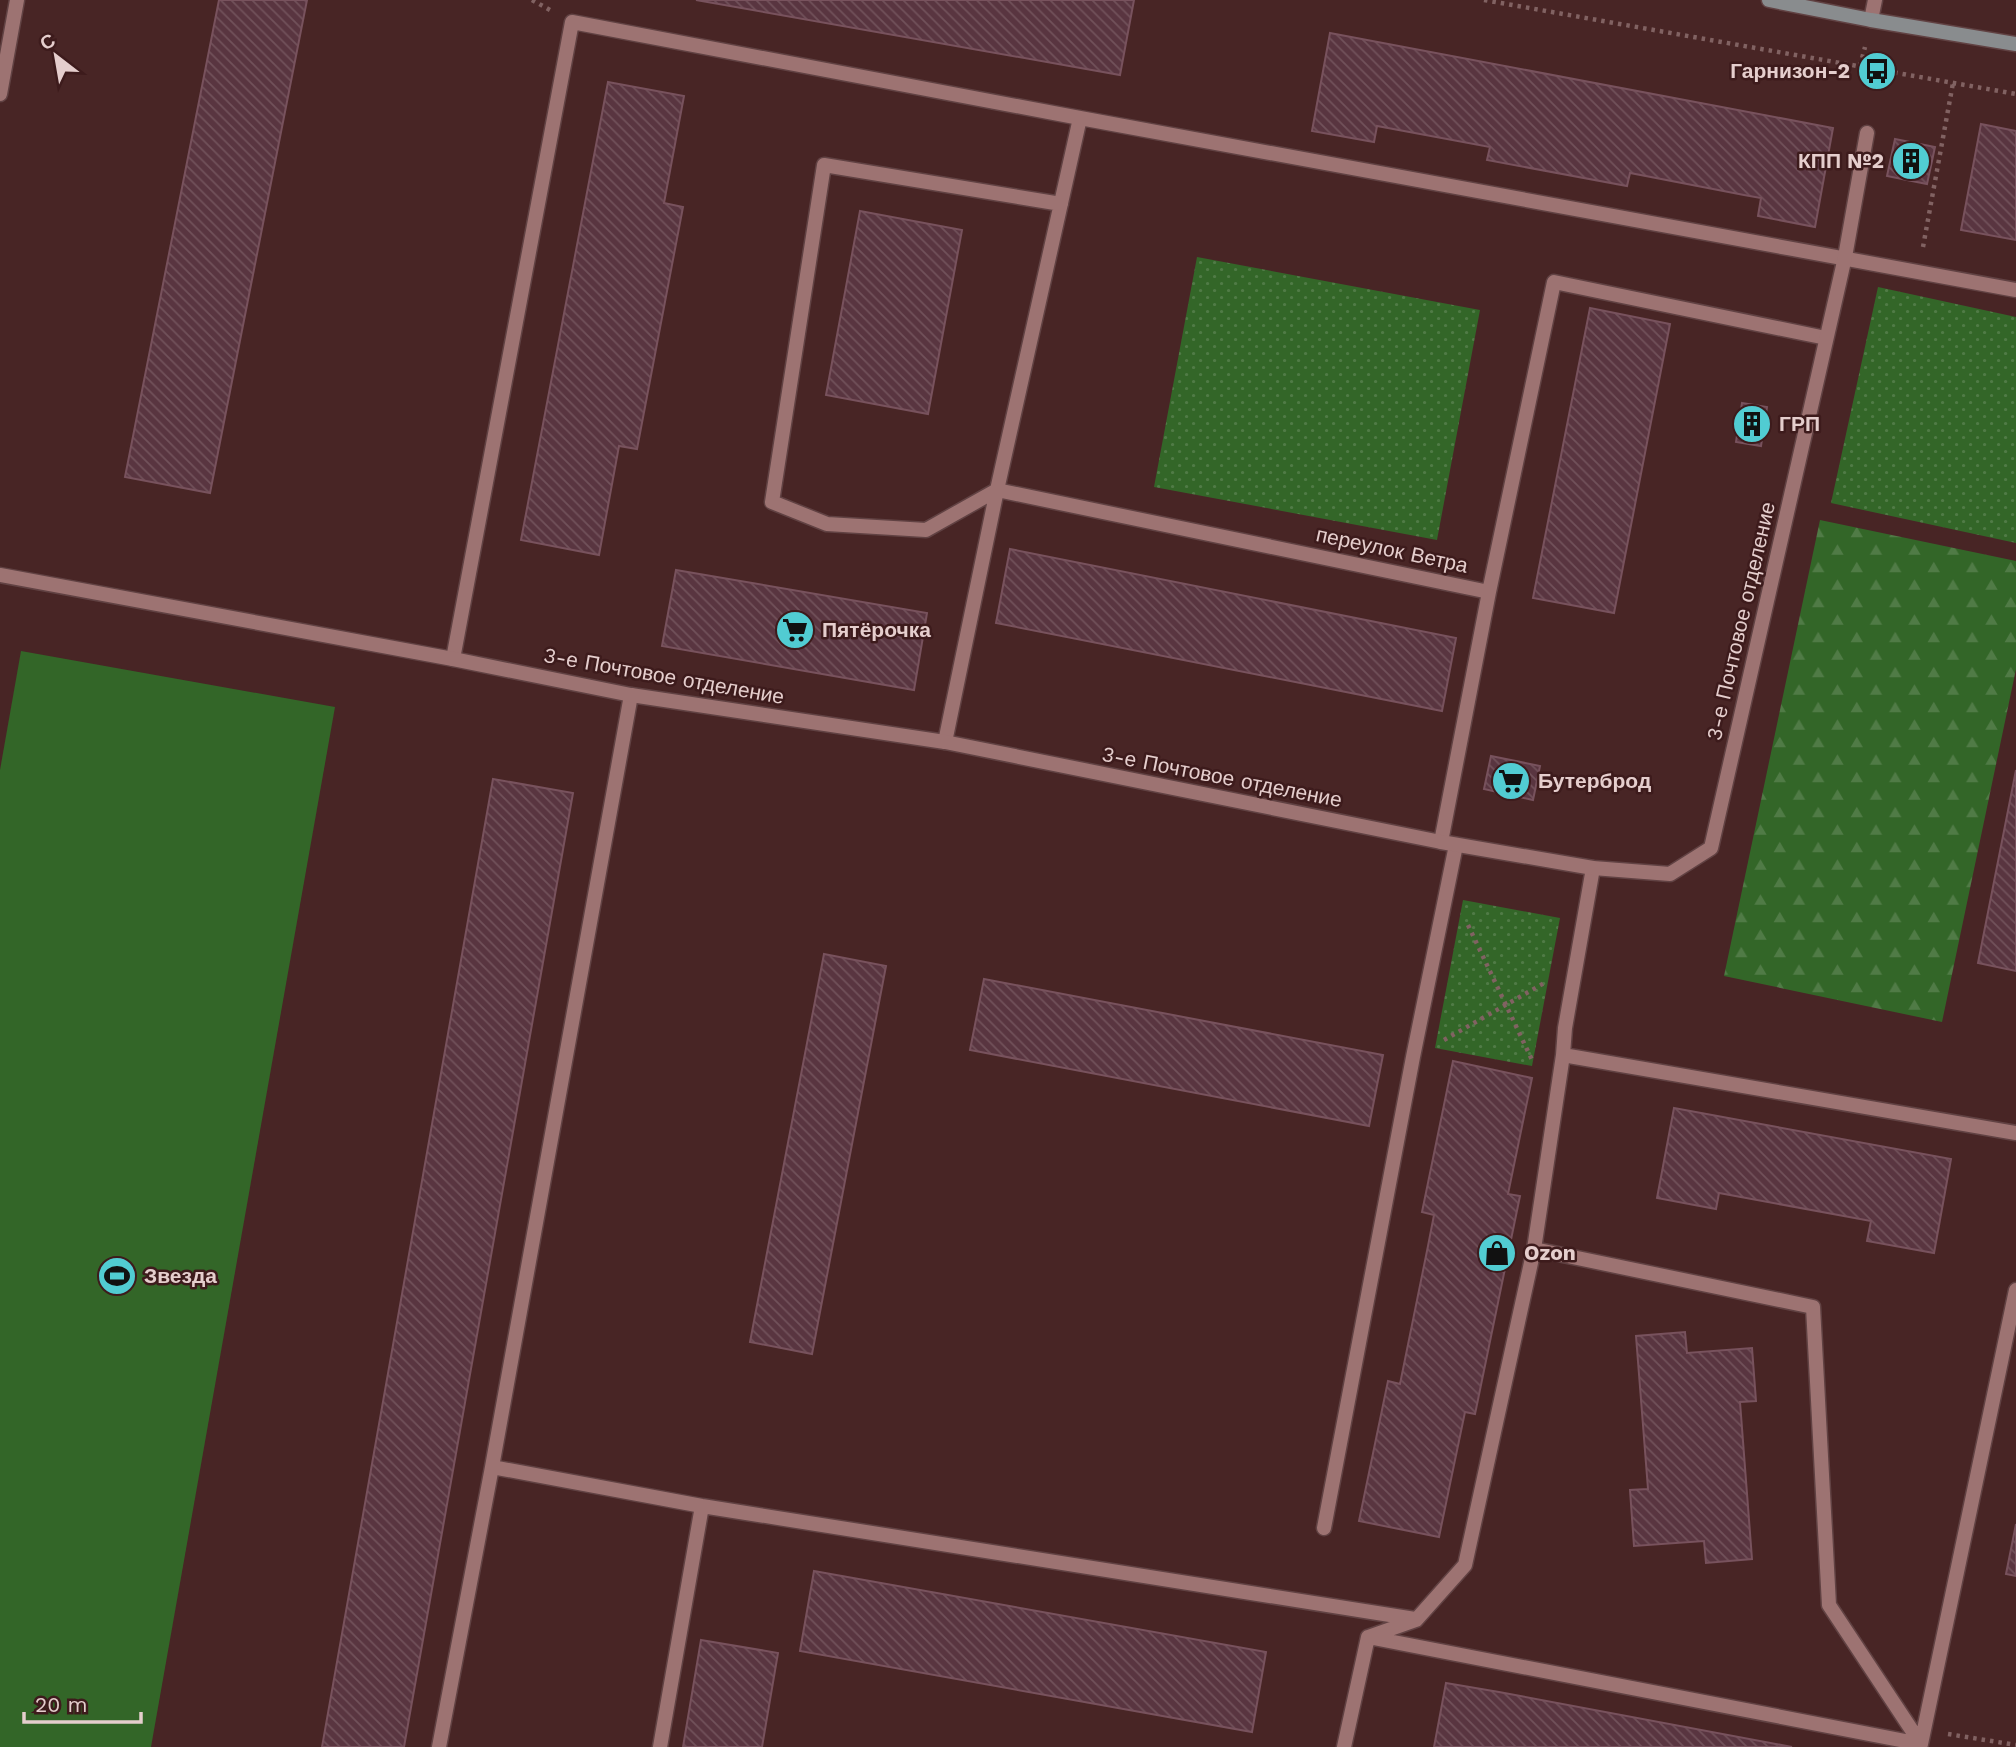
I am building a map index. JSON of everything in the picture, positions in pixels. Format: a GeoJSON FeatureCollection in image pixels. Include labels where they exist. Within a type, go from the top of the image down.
{"type":"FeatureCollection","features":[{"type":"Feature","properties":{"kind":"main road"},"geometry":{"type":"LineString","coordinates":[[1769,0],[2016,44]]}},
{"type":"Feature","properties":{"kind":"street"},"geometry":{"type":"LineString","coordinates":[[0,94],[17,0]]}},
{"type":"Feature","properties":{"kind":"street"},"geometry":{"type":"LineString","coordinates":[[1871,20],[1875,0]]}},
{"type":"Feature","properties":{"kind":"street"},"geometry":{"type":"LineString","coordinates":[[453,659],[572,22],[2016,290]]}},
{"type":"Feature","properties":{"kind":"street"},"geometry":{"type":"LineString","coordinates":[[945,742],[997,490],[1080,118]]}},
{"type":"Feature","properties":{"kind":"street","name":"3-е Почтовое отделение"},"geometry":{"type":"LineString","coordinates":[[0,575],[453,659],[631,695],[945,742],[1448,844],[1593,868],[1670,874],[1711,848],[1844,257],[1867,134]]}},
{"type":"Feature","properties":{"kind":"street"},"geometry":{"type":"LineString","coordinates":[[997,490],[926,530],[827,524],[772,502],[824,165],[1061,204]]}},
{"type":"Feature","properties":{"kind":"street","name":"переулок Ветра"},"geometry":{"type":"LineString","coordinates":[[997,490],[1489,592],[1554,282],[1826,338]]}},
{"type":"Feature","properties":{"kind":"street"},"geometry":{"type":"LineString","coordinates":[[1324,1528],[1413,1057],[1449,883],[1448,844],[1489,592]]}},
{"type":"Feature","properties":{"kind":"street"},"geometry":{"type":"LineString","coordinates":[[439,1747],[631,695]]}},
{"type":"Feature","properties":{"kind":"street"},"geometry":{"type":"LineString","coordinates":[[1368,1637],[1416,1620],[1465,1565],[1534,1250],[1565,1028],[1593,868]]}},
{"type":"Feature","properties":{"kind":"street"},"geometry":{"type":"LineString","coordinates":[[1563,1055],[2016,1133]]}},
{"type":"Feature","properties":{"kind":"street"},"geometry":{"type":"LineString","coordinates":[[1534,1250],[1813,1307],[1829,1605],[1921,1740]]}},
{"type":"Feature","properties":{"kind":"street"},"geometry":{"type":"LineString","coordinates":[[1921,1740],[2016,1290]]}},
{"type":"Feature","properties":{"kind":"street"},"geometry":{"type":"LineString","coordinates":[[492,1467],[702,1506],[1416,1620]]}},
{"type":"Feature","properties":{"kind":"street"},"geometry":{"type":"LineString","coordinates":[[660,1747],[702,1506]]}},
{"type":"Feature","properties":{"kind":"street"},"geometry":{"type":"LineString","coordinates":[[1368,1637],[1921,1740]]}},
{"type":"Feature","properties":{"kind":"street"},"geometry":{"type":"LineString","coordinates":[[1344,1747],[1368,1637]]}},
{"type":"Feature","properties":{"kind":"path"},"geometry":{"type":"LineString","coordinates":[[1484,0],[2016,94]]}},
{"type":"Feature","properties":{"kind":"path"},"geometry":{"type":"LineString","coordinates":[[1918,272],[1953,83]]}},
{"type":"Feature","properties":{"kind":"path"},"geometry":{"type":"LineString","coordinates":[[1449,883],[1555,1107]]}},
{"type":"Feature","properties":{"kind":"path"},"geometry":{"type":"LineString","coordinates":[[1413,1057],[1577,964]]}},
{"type":"Feature","properties":{"kind":"path"},"geometry":{"type":"LineString","coordinates":[[1921,1740],[2016,1745]]}},
{"type":"Feature","properties":{"kind":"green space"},"geometry":{"type":"Polygon","coordinates":[[[1197,257],[1480,310],[1437,540],[1154,487],[1197,257]]]}},
{"type":"Feature","properties":{"kind":"green space"},"geometry":{"type":"Polygon","coordinates":[[[1878,287],[2016,317],[2016,543],[1831,503],[1878,287]]]}},
{"type":"Feature","properties":{"kind":"green space"},"geometry":{"type":"Polygon","coordinates":[[[1820,520],[2016,561],[2016,669],[1942,1022],[1724,976],[1820,520]]]}},
{"type":"Feature","properties":{"kind":"green space","name":"Звезда"},"geometry":{"type":"Polygon","coordinates":[[[21,651],[335,707],[151,1747],[0,1747],[0,770],[21,651]]]}},
{"type":"Feature","properties":{"kind":"green space"},"geometry":{"type":"Polygon","coordinates":[[[1463,900],[1560,918],[1532,1066],[1435,1048],[1463,900]]]}},
{"type":"Feature","properties":{"kind":"building"},"geometry":{"type":"Polygon","coordinates":[[[219,0],[307,0],[210,493],[125,477],[219,0]]]}},
{"type":"Feature","properties":{"kind":"building"},"geometry":{"type":"Polygon","coordinates":[[[696,0],[1134,0],[1120,75],[696,0]]]}},
{"type":"Feature","properties":{"kind":"building"},"geometry":{"type":"Polygon","coordinates":[[[1330,33],[1833,128],[1815,227],[1758,216],[1761,198],[1630,173],[1627,186],[1487,160],[1490,147],[1377,126],[1374,142],[1312,131],[1330,33]]]}},
{"type":"Feature","properties":{"kind":"building"},"geometry":{"type":"Polygon","coordinates":[[[608,82],[684,96],[664,203],[683,207],[637,449],[619,446],[599,555],[521,540],[608,82]]]}},
{"type":"Feature","properties":{"kind":"building"},"geometry":{"type":"Polygon","coordinates":[[[1981,124],[2016,131],[2016,240],[1961,230],[1981,124]]]}},
{"type":"Feature","properties":{"kind":"building","name":"КПП №2"},"geometry":{"type":"Polygon","coordinates":[[[1895,139],[1935,147],[1927,184],[1887,176],[1895,139]]]}},
{"type":"Feature","properties":{"kind":"building"},"geometry":{"type":"Polygon","coordinates":[[[860,211],[962,230],[928,414],[826,395],[860,211]]]}},
{"type":"Feature","properties":{"kind":"building"},"geometry":{"type":"Polygon","coordinates":[[[1590,308],[1670,324],[1614,613],[1533,598],[1590,308]]]}},
{"type":"Feature","properties":{"kind":"building","name":"ГРП"},"geometry":{"type":"Polygon","coordinates":[[[1742,403],[1767,407],[1761,446],[1736,442],[1742,403]]]}},
{"type":"Feature","properties":{"kind":"building"},"geometry":{"type":"Polygon","coordinates":[[[1010,549],[1456,638],[1442,711],[996,623],[1010,549]]]}},
{"type":"Feature","properties":{"kind":"building","name":"Пятёрочка"},"geometry":{"type":"Polygon","coordinates":[[[676,570],[927,613],[914,690],[662,646],[676,570]]]}},
{"type":"Feature","properties":{"kind":"building","name":"Бутерброд"},"geometry":{"type":"Polygon","coordinates":[[[1491,756],[1540,766],[1533,800],[1484,789],[1491,756]]]}},
{"type":"Feature","properties":{"kind":"building"},"geometry":{"type":"Polygon","coordinates":[[[2016,770],[2016,971],[1978,963],[2016,770]]]}},
{"type":"Feature","properties":{"kind":"building"},"geometry":{"type":"Polygon","coordinates":[[[493,779],[573,793],[404,1747],[322,1747],[493,779]]]}},
{"type":"Feature","properties":{"kind":"building"},"geometry":{"type":"Polygon","coordinates":[[[824,954],[886,966],[812,1354],[750,1342],[824,954]]]}},
{"type":"Feature","properties":{"kind":"building"},"geometry":{"type":"Polygon","coordinates":[[[984,979],[1383,1055],[1369,1126],[970,1050],[984,979]]]}},
{"type":"Feature","properties":{"kind":"building"},"geometry":{"type":"Polygon","coordinates":[[[1453,1061],[1532,1078],[1508,1194],[1520,1196],[1475,1414],[1465,1412],[1439,1537],[1359,1521],[1388,1381],[1400,1384],[1434,1215],[1422,1212],[1453,1061]]]}},
{"type":"Feature","properties":{"kind":"building"},"geometry":{"type":"Polygon","coordinates":[[[1674,1108],[1951,1159],[1934,1253],[1867,1241],[1871,1221],[1719,1193],[1716,1209],[1657,1198],[1674,1108]]]}},
{"type":"Feature","properties":{"kind":"building"},"geometry":{"type":"Polygon","coordinates":[[[1685,1332],[1687,1353],[1752,1348],[1756,1401],[1740,1402],[1752,1559],[1706,1563],[1704,1541],[1634,1546],[1630,1490],[1648,1489],[1636,1336],[1685,1332]]]}},
{"type":"Feature","properties":{"kind":"building"},"geometry":{"type":"Polygon","coordinates":[[[2016,1524],[2016,1576],[2006,1574],[2016,1524]]]}},
{"type":"Feature","properties":{"kind":"building"},"geometry":{"type":"Polygon","coordinates":[[[814,1571],[1266,1652],[1252,1732],[800,1651],[814,1571]]]}},
{"type":"Feature","properties":{"kind":"building"},"geometry":{"type":"Polygon","coordinates":[[[701,1640],[778,1653],[762,1747],[683,1747],[701,1640]]]}},
{"type":"Feature","properties":{"kind":"building"},"geometry":{"type":"Polygon","coordinates":[[[1446,1683],[1499,1692],[1792,1747],[1434,1747],[1446,1683]]]}},
{"type":"Feature","properties":{"kind":"place","name":"Гарнизон-2"},"geometry":{"type":"Point","coordinates":[1877,71]}},
{"type":"Feature","properties":{"kind":"place","name":"КПП №2"},"geometry":{"type":"Point","coordinates":[1911,161]}},
{"type":"Feature","properties":{"kind":"place","name":"ГРП"},"geometry":{"type":"Point","coordinates":[1752,424]}},
{"type":"Feature","properties":{"kind":"place","name":"Пятёрочка"},"geometry":{"type":"Point","coordinates":[795,630]}},
{"type":"Feature","properties":{"kind":"place","name":"Бутерброд"},"geometry":{"type":"Point","coordinates":[1511,781]}},
{"type":"Feature","properties":{"kind":"place","name":"Ozon"},"geometry":{"type":"Point","coordinates":[1497,1253]}},
{"type":"Feature","properties":{"kind":"place","name":"Звезда"},"geometry":{"type":"Point","coordinates":[117,1276]}}]}
